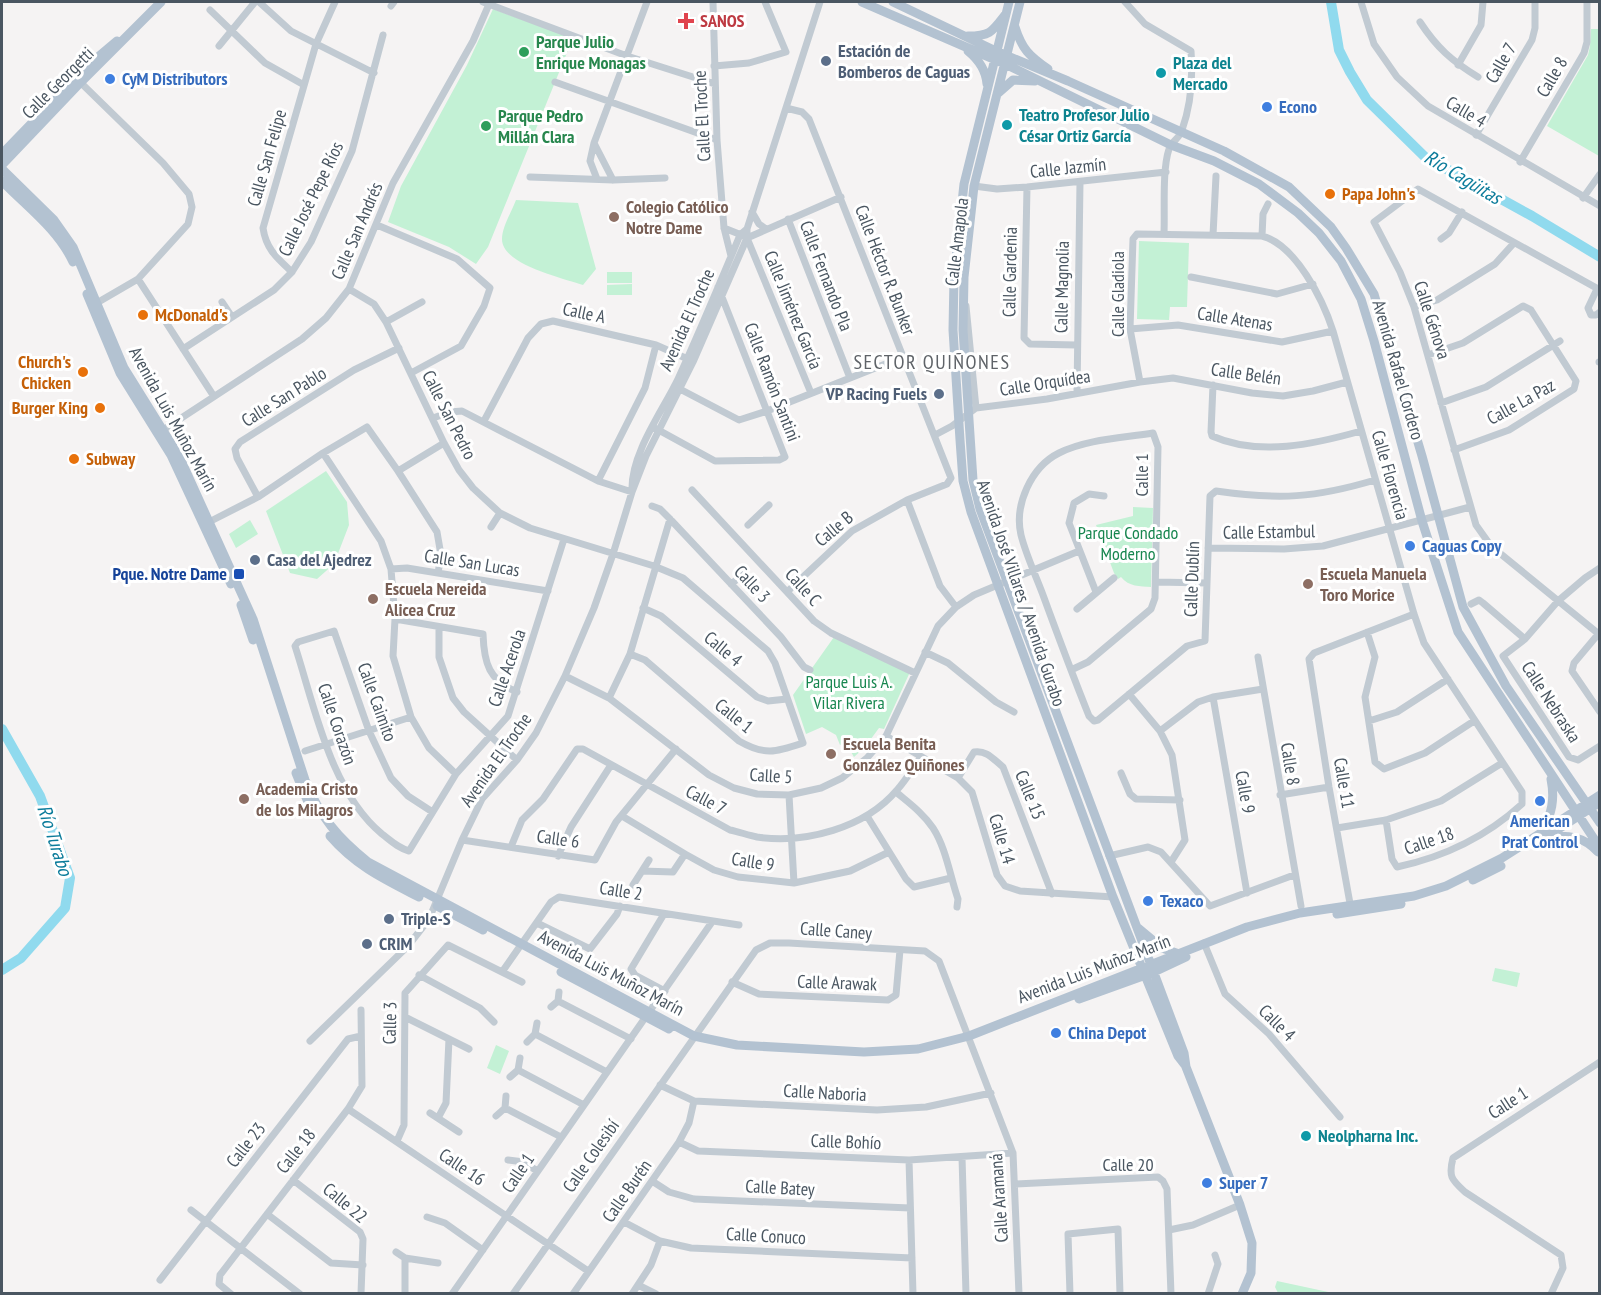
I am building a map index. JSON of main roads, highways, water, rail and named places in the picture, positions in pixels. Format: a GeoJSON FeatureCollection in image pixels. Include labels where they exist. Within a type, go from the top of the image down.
{"type":"FeatureCollection","features":[{"type":"Feature","properties":{"kind":"main road","name":"Calle Georgetti"},"geometry":{"type":"LineString","coordinates":[[2,167],[105,49],[138,26],[161,2]]}},
{"type":"Feature","properties":{"kind":"main road","name":"Avenida Rafael Cordero"},"geometry":{"type":"LineString","coordinates":[[862,2],[956,43],[1068,81],[1224,151],[1288,187],[1330,227],[1346,248],[1374,294],[1439,516],[1463,607],[1506,686],[1599,823]]}},
{"type":"Feature","properties":{"kind":"main road","name":"Avenida Rafael Cordero"},"geometry":{"type":"LineString","coordinates":[[893,2],[964,35],[1042,82],[1260,184],[1319,233],[1341,261],[1361,298],[1422,521],[1458,632],[1599,848]]}},
{"type":"Feature","properties":{"kind":"main road","name":"Avenida José Villares / Avenida Gurabo"},"geometry":{"type":"LineString","coordinates":[[1002,58],[1009,2]]}},
{"type":"Feature","properties":{"kind":"main road","name":"Avenida José Villares / Avenida Gurabo"},"geometry":{"type":"LineString","coordinates":[[1020,2],[981,136],[964,184],[954,277],[953,330],[958,422],[966,491],[1136,925],[1148,970],[1178,1056],[1186,1066],[1240,1205],[1252,1243],[1251,1273],[1242,1293]]}},
{"type":"Feature","properties":{"kind":"main road"},"geometry":{"type":"LineString","coordinates":[[964,35],[983,36],[993,32],[1007,13]]}},
{"type":"Feature","properties":{"kind":"main road"},"geometry":{"type":"LineString","coordinates":[[1015,24],[1020,45],[1068,81]]}},
{"type":"Feature","properties":{"kind":"main road"},"geometry":{"type":"LineString","coordinates":[[956,43],[975,57],[983,68],[992,94],[1013,80],[1042,82]]}},
{"type":"Feature","properties":{"kind":"main road","name":"Calle Georgetti"},"geometry":{"type":"LineString","coordinates":[[2,154],[78,80]]}},
{"type":"Feature","properties":{"kind":"main road","name":"Avenida José Villares / Avenida Gurabo"},"geometry":{"type":"LineString","coordinates":[[981,136],[964,277],[963,330],[972,411],[973,480],[1002,583],[1113,897],[1133,945],[1148,970]]}},
{"type":"Feature","properties":{"kind":"main road","name":"Avenida Luis Muñoz Marín"},"geometry":{"type":"LineString","coordinates":[[2,167],[63,232],[73,248],[95,305]]}},
{"type":"Feature","properties":{"kind":"main road","name":"Avenida Luis Muñoz Marín"},"geometry":{"type":"LineString","coordinates":[[2,181],[47,224],[64,245],[124,368],[161,431],[180,458],[207,523],[253,619],[254,635],[308,797],[325,820],[352,849],[368,862],[436,903],[692,1038],[737,1045],[864,1052],[918,1049],[969,1038],[1128,977],[1169,964],[1205,946]]}},
{"type":"Feature","properties":{"kind":"main road"},"geometry":{"type":"LineString","coordinates":[[1260,184],[1288,187],[1304,219]]}},
{"type":"Feature","properties":{"kind":"main road"},"geometry":{"type":"LineString","coordinates":[[2,192],[16,196]]}},
{"type":"Feature","properties":{"kind":"main road"},"geometry":{"type":"LineString","coordinates":[[1550,773],[1553,788],[1552,811],[1543,835],[1580,838],[1599,854]]}},
{"type":"Feature","properties":{"kind":"main road","name":"Avenida Luis Muñoz Marín"},"geometry":{"type":"LineString","coordinates":[[1148,970],[1179,954],[1270,920],[1351,909],[1414,896],[1446,886],[1543,835],[1577,814],[1599,795]]}},
{"type":"Feature","properties":{"kind":"main road","name":"Avenida Luis Muñoz Marín"},"geometry":{"type":"LineString","coordinates":[[1588,806],[1599,802]]}},
{"type":"Feature","properties":{"kind":"main road"},"geometry":{"type":"LineString","coordinates":[[1136,925],[1162,948],[1179,954]]}},
{"type":"Feature","properties":{"kind":"main road"},"geometry":{"type":"LineString","coordinates":[[1133,945],[1134,964],[1128,977],[1158,995],[1161,975],[1169,964]]}},
{"type":"Feature","properties":{"kind":"waterway","name":"Río Cagüitas"},"geometry":{"type":"LineString","coordinates":[[1331,2],[1339,50],[1350,72],[1367,100],[1425,157],[1532,216],[1600,257]]}},
{"type":"Feature","properties":{"kind":"waterway","name":"Río Turabo"},"geometry":{"type":"LineString","coordinates":[[2,729],[40,796],[70,878],[65,908],[21,958],[2,970]]}},
{"type":"Feature","properties":{"kind":"place","name":"SANOS"},"geometry":{"type":"Point","coordinates":[686,21]}},
{"type":"Feature","properties":{"kind":"place","name":"Parque Julio Enrique Monagas"},"geometry":{"type":"Point","coordinates":[524,52]}},
{"type":"Feature","properties":{"kind":"place","name":"Estación de Bomberos de Caguas"},"geometry":{"type":"Point","coordinates":[826,61]}},
{"type":"Feature","properties":{"kind":"place","name":"Plaza del Mercado"},"geometry":{"type":"Point","coordinates":[1161,73]}},
{"type":"Feature","properties":{"kind":"place","name":"CyM Distributors"},"geometry":{"type":"Point","coordinates":[110,79]}},
{"type":"Feature","properties":{"kind":"place","name":"Econo"},"geometry":{"type":"Point","coordinates":[1267,107]}},
{"type":"Feature","properties":{"kind":"place","name":"Teatro Profesor Julio César Ortiz García"},"geometry":{"type":"Point","coordinates":[1007,125]}},
{"type":"Feature","properties":{"kind":"place","name":"Parque Pedro Millán Clara"},"geometry":{"type":"Point","coordinates":[486,126]}},
{"type":"Feature","properties":{"kind":"place","name":"Papa John's"},"geometry":{"type":"Point","coordinates":[1330,194]}},
{"type":"Feature","properties":{"kind":"place","name":"Colegio Católico Notre Dame"},"geometry":{"type":"Point","coordinates":[614,217]}},
{"type":"Feature","properties":{"kind":"place","name":"McDonald's"},"geometry":{"type":"Point","coordinates":[143,315]}},
{"type":"Feature","properties":{"kind":"place","name":"Church's Chicken"},"geometry":{"type":"Point","coordinates":[83,372]}},
{"type":"Feature","properties":{"kind":"place","name":"VP Racing Fuels"},"geometry":{"type":"Point","coordinates":[939,394]}},
{"type":"Feature","properties":{"kind":"place","name":"Burger King"},"geometry":{"type":"Point","coordinates":[100,408]}},
{"type":"Feature","properties":{"kind":"place","name":"Subway"},"geometry":{"type":"Point","coordinates":[74,459]}},
{"type":"Feature","properties":{"kind":"place","name":"Caguas Copy"},"geometry":{"type":"Point","coordinates":[1410,546]}},
{"type":"Feature","properties":{"kind":"place","name":"Casa del Ajedrez"},"geometry":{"type":"Point","coordinates":[255,560]}},
{"type":"Feature","properties":{"kind":"place","name":"Pque. Notre Dame"},"geometry":{"type":"Point","coordinates":[239,574]}},
{"type":"Feature","properties":{"kind":"place","name":"Escuela Manuela Toro Morice"},"geometry":{"type":"Point","coordinates":[1308,584]}},
{"type":"Feature","properties":{"kind":"place","name":"Escuela Nereida Alicea Cruz"},"geometry":{"type":"Point","coordinates":[373,599]}},
{"type":"Feature","properties":{"kind":"place","name":"Escuela Benita González Quiñones"},"geometry":{"type":"Point","coordinates":[831,754]}},
{"type":"Feature","properties":{"kind":"place","name":"Academia Cristo de los Milagros"},"geometry":{"type":"Point","coordinates":[244,799]}},
{"type":"Feature","properties":{"kind":"place","name":"American Prat Control"},"geometry":{"type":"Point","coordinates":[1540,801]}},
{"type":"Feature","properties":{"kind":"place","name":"Texaco"},"geometry":{"type":"Point","coordinates":[1148,901]}},
{"type":"Feature","properties":{"kind":"place","name":"Triple-S"},"geometry":{"type":"Point","coordinates":[389,919]}},
{"type":"Feature","properties":{"kind":"place","name":"CRIM"},"geometry":{"type":"Point","coordinates":[367,944]}},
{"type":"Feature","properties":{"kind":"place","name":"China Depot"},"geometry":{"type":"Point","coordinates":[1056,1033]}},
{"type":"Feature","properties":{"kind":"place","name":"Neolpharna Inc."},"geometry":{"type":"Point","coordinates":[1306,1136]}},
{"type":"Feature","properties":{"kind":"place","name":"Super 7"},"geometry":{"type":"Point","coordinates":[1207,1183]}},
{"type":"Feature","properties":{"kind":"district","name":"SECTOR QUIÑONES"},"geometry":{"type":"Point","coordinates":[932,362]}},
{"type":"Feature","properties":{"kind":"park label","name":"Parque Condado Moderno"},"geometry":{"type":"Point","coordinates":[1128,543]}},
{"type":"Feature","properties":{"kind":"park label","name":"Parque Luis A. Vilar Rivera"},"geometry":{"type":"Point","coordinates":[849,692]}}]}
